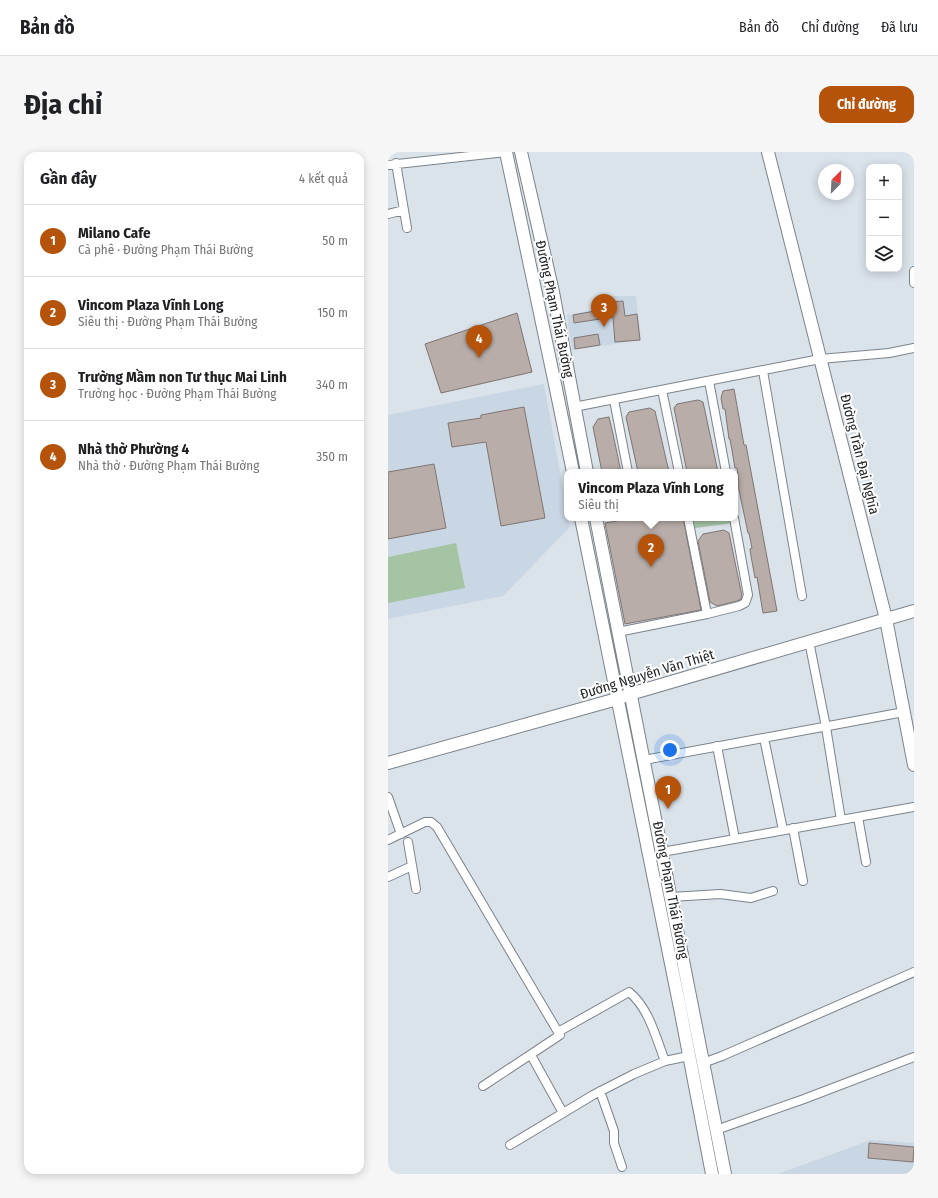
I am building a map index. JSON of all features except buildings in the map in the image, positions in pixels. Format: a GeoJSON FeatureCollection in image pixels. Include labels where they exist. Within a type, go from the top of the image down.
{"type":"FeatureCollection","features":[{"type":"Feature","properties":{"kind":"main road","name":"Đường Phạm Thái Bường"},"geometry":{"type":"LineString","coordinates":[[506,152],[572,469]]}},
{"type":"Feature","properties":{"kind":"main road","name":"Đường Phạm Thái Bường"},"geometry":{"type":"LineString","coordinates":[[521,152],[553,292],[586,469]]}},
{"type":"Feature","properties":{"kind":"main road","name":"Đường Trần Đại Nghĩa"},"geometry":{"type":"LineString","coordinates":[[768,152],[886,618],[914,765]]}},
{"type":"Feature","properties":{"kind":"main road"},"geometry":{"type":"LineString","coordinates":[[570,456],[583,453]]}},
{"type":"Feature","properties":{"kind":"main road","name":"Đường Phạm Thái Bường"},"geometry":{"type":"LineString","coordinates":[[582,521],[712,1174]]}},
{"type":"Feature","properties":{"kind":"main road","name":"Đường Phạm Thái Bường"},"geometry":{"type":"LineString","coordinates":[[599,521],[618,632],[725,1174]]}},
{"type":"Feature","properties":{"kind":"main road","name":"Đường Nguyễn Văn Thiệt"},"geometry":{"type":"LineString","coordinates":[[388,763],[617,699],[886,618],[914,611]]}},
{"type":"Feature","properties":{"kind":"main road"},"geometry":{"type":"LineString","coordinates":[[648,853],[662,852]]}},
{"type":"Feature","properties":{"kind":"street"},"geometry":{"type":"LineString","coordinates":[[407,228],[392,164],[506,152]]}},
{"type":"Feature","properties":{"kind":"street"},"geometry":{"type":"LineString","coordinates":[[388,214],[404,210]]}},
{"type":"Feature","properties":{"kind":"street"},"geometry":{"type":"LineString","coordinates":[[914,271],[914,283]]}},
{"type":"Feature","properties":{"kind":"street"},"geometry":{"type":"LineString","coordinates":[[574,407],[820,359],[889,354],[914,348]]}},
{"type":"Feature","properties":{"kind":"street"},"geometry":{"type":"LineString","coordinates":[[763,371],[802,596]]}},
{"type":"Feature","properties":{"kind":"street"},"geometry":{"type":"LineString","coordinates":[[709,381],[725,469]]}},
{"type":"Feature","properties":{"kind":"street"},"geometry":{"type":"LineString","coordinates":[[662,390],[678,469]]}},
{"type":"Feature","properties":{"kind":"street"},"geometry":{"type":"LineString","coordinates":[[614,400],[627,469]]}},
{"type":"Feature","properties":{"kind":"street"},"geometry":{"type":"LineString","coordinates":[[689,521],[707,614]]}},
{"type":"Feature","properties":{"kind":"street"},"geometry":{"type":"LineString","coordinates":[[618,632],[741,606],[747,599],[748,595],[735,521]]}},
{"type":"Feature","properties":{"kind":"street"},"geometry":{"type":"LineString","coordinates":[[809,641],[826,727],[841,820]]}},
{"type":"Feature","properties":{"kind":"street"},"geometry":{"type":"LineString","coordinates":[[644,760],[904,712]]}},
{"type":"Feature","properties":{"kind":"street"},"geometry":{"type":"LineString","coordinates":[[764,738],[783,830]]}},
{"type":"Feature","properties":{"kind":"street"},"geometry":{"type":"LineString","coordinates":[[717,746],[735,839]]}},
{"type":"Feature","properties":{"kind":"street"},"geometry":{"type":"LineString","coordinates":[[388,797],[401,834]]}},
{"type":"Feature","properties":{"kind":"street"},"geometry":{"type":"LineString","coordinates":[[662,852],[914,807]]}},
{"type":"Feature","properties":{"kind":"street"},"geometry":{"type":"LineString","coordinates":[[858,817],[866,862]]}},
{"type":"Feature","properties":{"kind":"street"},"geometry":{"type":"LineString","coordinates":[[388,840],[425,822],[431,822],[437,828],[560,1035],[483,1086]]}},
{"type":"Feature","properties":{"kind":"street"},"geometry":{"type":"LineString","coordinates":[[793,828],[803,880]]}},
{"type":"Feature","properties":{"kind":"street"},"geometry":{"type":"LineString","coordinates":[[408,842],[416,889]]}},
{"type":"Feature","properties":{"kind":"street"},"geometry":{"type":"LineString","coordinates":[[388,877],[412,866]]}},
{"type":"Feature","properties":{"kind":"street"},"geometry":{"type":"LineString","coordinates":[[671,897],[720,894],[751,898],[773,891]]}},
{"type":"Feature","properties":{"kind":"street"},"geometry":{"type":"LineString","coordinates":[[703,1063],[914,972]]}},
{"type":"Feature","properties":{"kind":"street"},"geometry":{"type":"LineString","coordinates":[[558,1032],[629,992],[636,998],[646,1013],[665,1061]]}},
{"type":"Feature","properties":{"kind":"street"},"geometry":{"type":"LineString","coordinates":[[531,1055],[563,1113]]}},
{"type":"Feature","properties":{"kind":"street"},"geometry":{"type":"LineString","coordinates":[[510,1145],[600,1091],[634,1074],[665,1061],[689,1056]]}},
{"type":"Feature","properties":{"kind":"street"},"geometry":{"type":"LineString","coordinates":[[716,1130],[804,1099],[914,1057]]}},
{"type":"Feature","properties":{"kind":"street"},"geometry":{"type":"LineString","coordinates":[[600,1091],[614,1131],[614,1143],[622,1166]]}},
{"type":"Feature","properties":{"kind":"shaded area"},"geometry":{"type":"Polygon","coordinates":[[[604,296],[636,296],[641,340],[572,350],[567,315],[604,308],[604,296]]]}},
{"type":"Feature","properties":{"kind":"shaded area"},"geometry":{"type":"Polygon","coordinates":[[[544,384],[564,494],[564,521],[569,521],[570,527],[503,596],[388,619],[388,415],[544,384]]]}},
{"type":"Feature","properties":{"kind":"shaded area"},"geometry":{"type":"Polygon","coordinates":[[[871,1140],[914,1143],[914,1174],[778,1174],[871,1140]]]}},
{"type":"Feature","properties":{"kind":"green space"},"geometry":{"type":"Polygon","coordinates":[[[694,521],[733,521],[733,523],[695,528],[694,521]]]}},
{"type":"Feature","properties":{"kind":"green space"},"geometry":{"type":"Polygon","coordinates":[[[456,543],[465,588],[388,603],[388,557],[456,543]]]}},
{"type":"Feature","properties":{"kind":"place","name":"Trường Mầm non Tư thục Mai Linh"},"geometry":{"type":"Point","coordinates":[604,327]}},
{"type":"Feature","properties":{"kind":"place","name":"Nhà thờ Phường 4"},"geometry":{"type":"Point","coordinates":[479,358]}},
{"type":"Feature","properties":{"kind":"place","name":"Vincom Plaza Vĩnh Long"},"geometry":{"type":"Point","coordinates":[651,567]}},
{"type":"Feature","properties":{"kind":"place","name":"Milano Cafe"},"geometry":{"type":"Point","coordinates":[668,809]}}]}
